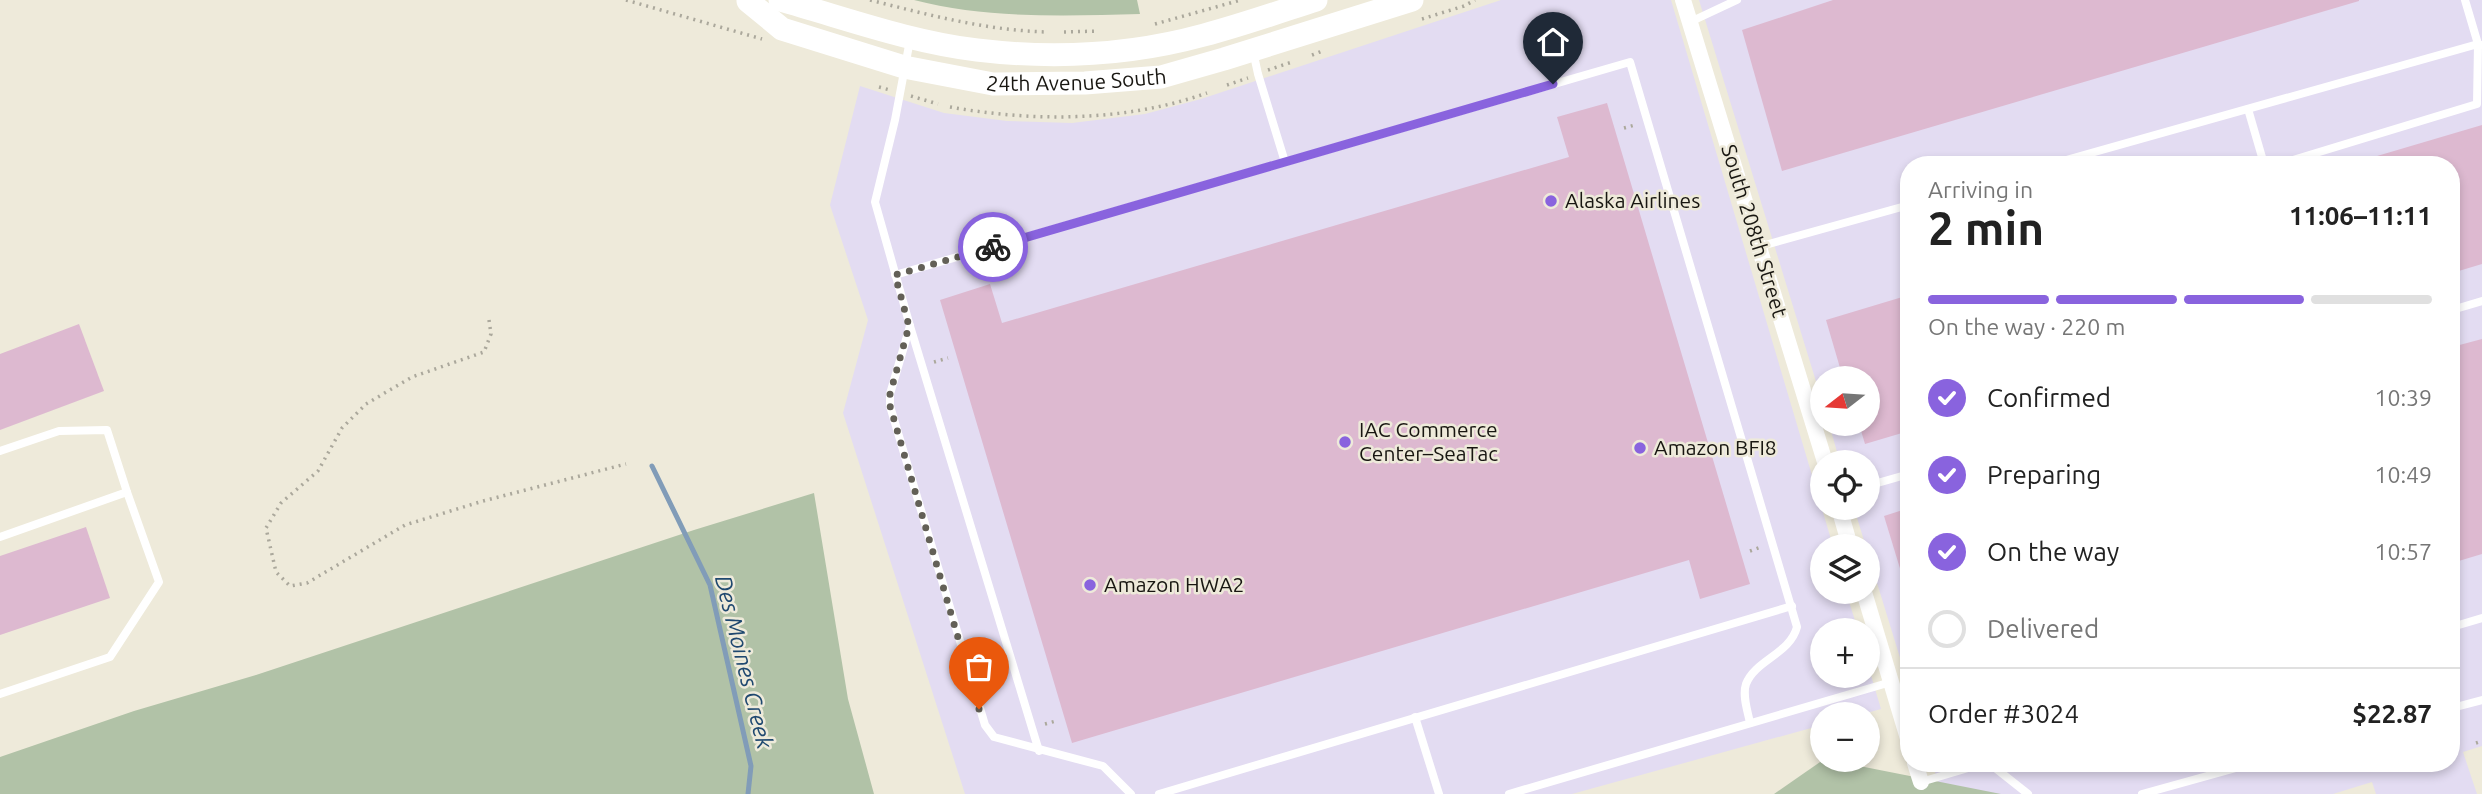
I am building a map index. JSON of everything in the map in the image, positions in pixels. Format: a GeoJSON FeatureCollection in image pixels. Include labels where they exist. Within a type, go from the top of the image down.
{"type":"FeatureCollection","features":[{"type":"Feature","properties":{"kind":"street","name":"24th Avenue South"},"geometry":{"type":"LineString","coordinates":[[746,1],[772,0]]}},
{"type":"Feature","properties":{"kind":"street","name":"24th Avenue South"},"geometry":{"type":"LineString","coordinates":[[780,0],[910,37],[975,50],[1063,55],[1139,49],[1203,36],[1316,0]]}},
{"type":"Feature","properties":{"kind":"street","name":"24th Avenue South"},"geometry":{"type":"LineString","coordinates":[[746,1],[782,29],[904,66],[993,84],[1085,83],[1161,77],[1412,0]]}},
{"type":"Feature","properties":{"kind":"street","name":"South 208th Street"},"geometry":{"type":"LineString","coordinates":[[1683,0],[1821,450]]}},
{"type":"Feature","properties":{"kind":"street"},"geometry":{"type":"LineString","coordinates":[[1868,604],[1900,712]]}},
{"type":"Feature","properties":{"kind":"street"},"geometry":{"type":"LineString","coordinates":[[1918,772],[1921,782]]}},
{"type":"Feature","properties":{"kind":"lane"},"geometry":{"type":"LineString","coordinates":[[1690,22],[1737,0]]}},
{"type":"Feature","properties":{"kind":"lane"},"geometry":{"type":"LineString","coordinates":[[2306,156],[2477,104],[2480,45],[2465,0]]}},
{"type":"Feature","properties":{"kind":"lane"},"geometry":{"type":"LineString","coordinates":[[910,37],[895,120],[875,202],[909,326],[1039,751]]}},
{"type":"Feature","properties":{"kind":"lane"},"geometry":{"type":"LineString","coordinates":[[2081,156],[2480,45]]}},
{"type":"Feature","properties":{"kind":"lane"},"geometry":{"type":"LineString","coordinates":[[1253,50],[1285,162]]}},
{"type":"Feature","properties":{"kind":"lane"},"geometry":{"type":"LineString","coordinates":[[895,275],[1630,62],[1797,626],[1794,639],[1755,672],[1746,685],[1745,702],[1751,723]]}},
{"type":"Feature","properties":{"kind":"lane"},"geometry":{"type":"LineString","coordinates":[[2248,109],[2262,156]]}},
{"type":"Feature","properties":{"kind":"lane"},"geometry":{"type":"LineString","coordinates":[[1758,247],[1900,208]]}},
{"type":"Feature","properties":{"kind":"lane"},"geometry":{"type":"LineString","coordinates":[[2460,308],[2482,301]]}},
{"type":"Feature","properties":{"kind":"lane"},"geometry":{"type":"LineString","coordinates":[[909,326],[890,394],[890,406],[985,725],[994,737],[1102,766],[1131,794]]}},
{"type":"Feature","properties":{"kind":"lane"},"geometry":{"type":"LineString","coordinates":[[0,451],[59,431],[107,430],[159,582],[110,657],[0,694]]}},
{"type":"Feature","properties":{"kind":"lane"},"geometry":{"type":"LineString","coordinates":[[1880,482],[1900,477]]}},
{"type":"Feature","properties":{"kind":"lane"},"geometry":{"type":"LineString","coordinates":[[0,537],[127,492]]}},
{"type":"Feature","properties":{"kind":"lane"},"geometry":{"type":"LineString","coordinates":[[1158,794],[1792,606]]}},
{"type":"Feature","properties":{"kind":"lane"},"geometry":{"type":"LineString","coordinates":[[2460,625],[2482,618]]}},
{"type":"Feature","properties":{"kind":"lane"},"geometry":{"type":"LineString","coordinates":[[1509,794],[1891,682]]}},
{"type":"Feature","properties":{"kind":"lane"},"geometry":{"type":"LineString","coordinates":[[2460,706],[2482,700]]}},
{"type":"Feature","properties":{"kind":"lane"},"geometry":{"type":"LineString","coordinates":[[1415,718],[1439,794]]}},
{"type":"Feature","properties":{"kind":"lane"},"geometry":{"type":"LineString","coordinates":[[1921,782],[1956,772]]}},
{"type":"Feature","properties":{"kind":"lane"},"geometry":{"type":"LineString","coordinates":[[1999,772],[2028,794]]}},
{"type":"Feature","properties":{"kind":"lane"},"geometry":{"type":"LineString","coordinates":[[2142,794],[2221,772]]}},
{"type":"Feature","properties":{"kind":"path"},"geometry":{"type":"LineString","coordinates":[[626,0],[771,42]]}},
{"type":"Feature","properties":{"kind":"path"},"geometry":{"type":"LineString","coordinates":[[870,0],[949,21],[1006,31],[1100,31]]}},
{"type":"Feature","properties":{"kind":"path"},"geometry":{"type":"LineString","coordinates":[[1146,26],[1241,0]]}},
{"type":"Feature","properties":{"kind":"path"},"geometry":{"type":"LineString","coordinates":[[950,107],[986,113],[1074,117],[1152,108],[1207,93]]}},
{"type":"Feature","properties":{"kind":"path"},"geometry":{"type":"LineString","coordinates":[[489,320],[491,334],[484,352],[412,377],[366,404],[342,428],[318,471],[281,503],[266,528],[276,572],[290,586],[307,583],[405,525],[483,501],[626,464]]}},
{"type":"Feature","properties":{"kind":"path"},"geometry":{"type":"LineString","coordinates":[[934,362],[948,358]]}},
{"type":"Feature","properties":{"kind":"path"},"geometry":{"type":"LineString","coordinates":[[1750,551],[1763,547]]}},
{"type":"Feature","properties":{"kind":"path"},"geometry":{"type":"LineString","coordinates":[[1042,725],[1056,721]]}},
{"type":"Feature","properties":{"kind":"path"},"geometry":{"type":"LineString","coordinates":[[2476,743],[2482,741]]}},
{"type":"Feature","properties":{"kind":"shaded area"},"geometry":{"type":"Polygon","coordinates":[[[1501,0],[1671,0],[1810,468],[1810,520],[1825,520],[1829,534],[1810,534],[1810,604],[1850,604],[1854,618],[1810,618],[1810,688],[1875,688],[1879,702],[1810,702],[1810,728],[1572,794],[965,794],[843,413],[868,320],[830,205],[860,86],[944,113],[1007,121],[1072,123],[1145,114],[1201,99],[1501,0]]]}},
{"type":"Feature","properties":{"kind":"shaded area"},"geometry":{"type":"Polygon","coordinates":[[[1699,0],[2482,0],[2482,746],[2463,752],[2477,794],[2376,794],[2372,782],[2333,794],[1942,794],[1935,772],[2460,772],[2460,156],[1900,156],[1900,658],[1880,593],[1880,534],[1862,534],[1858,520],[1880,520],[1880,450],[1837,450],[1832,436],[1880,436],[1880,366],[1811,366],[1699,0]]]}},
{"type":"Feature","properties":{"kind":"green space"},"geometry":{"type":"Polygon","coordinates":[[[914,0],[1137,0],[1140,14],[998,13],[914,0]]]}},
{"type":"Feature","properties":{"kind":"green space"},"geometry":{"type":"Polygon","coordinates":[[[814,493],[848,699],[874,794],[0,794],[0,757],[134,711],[256,675],[814,493]]]}},
{"type":"Feature","properties":{"kind":"green space"},"geometry":{"type":"Polygon","coordinates":[[[1810,769],[1810,772],[1880,770],[2001,794],[1774,794],[1810,769]]]}},
{"type":"Feature","properties":{"kind":"building"},"geometry":{"type":"Polygon","coordinates":[[[1833,0],[2359,1],[1782,171],[1742,30],[1833,0]]]}},
{"type":"Feature","properties":{"kind":"building","name":"IAC Commerce Center–SeaTac"},"geometry":{"type":"Polygon","coordinates":[[[1607,103],[1750,584],[1700,599],[1689,560],[1072,743],[940,300],[990,284],[1002,323],[1569,157],[1557,117],[1607,103]]]}},
{"type":"Feature","properties":{"kind":"building"},"geometry":{"type":"Polygon","coordinates":[[[2482,125],[2482,264],[2460,271],[2460,156],[2377,156],[2482,125]]]}},
{"type":"Feature","properties":{"kind":"building"},"geometry":{"type":"Polygon","coordinates":[[[1900,298],[1900,434],[1865,444],[1863,436],[1880,436],[1880,366],[1839,366],[1826,320],[1900,298]]]}},
{"type":"Feature","properties":{"kind":"building"},"geometry":{"type":"Polygon","coordinates":[[[79,324],[104,391],[0,430],[0,354],[79,324]]]}},
{"type":"Feature","properties":{"kind":"building"},"geometry":{"type":"Polygon","coordinates":[[[2482,339],[2482,554],[2460,561],[2460,345],[2482,339]]]}},
{"type":"Feature","properties":{"kind":"building"},"geometry":{"type":"Polygon","coordinates":[[[1900,511],[1900,568],[1884,516],[1900,511]]]}},
{"type":"Feature","properties":{"kind":"building"},"geometry":{"type":"Polygon","coordinates":[[[86,527],[110,598],[0,635],[0,556],[86,527]]]}},
{"type":"Feature","properties":{"kind":"waterway","name":"Des Moines Creek"},"geometry":{"type":"LineString","coordinates":[[652,466],[710,585],[751,766],[748,794]]}},
{"type":"Feature","properties":{"kind":"way so far"},"geometry":{"type":"LineString","coordinates":[[979,709],[890,406],[890,394],[909,326],[895,275],[993,247]]}},
{"type":"Feature","properties":{"kind":"place","name":"Alaska Airlines"},"geometry":{"type":"Point","coordinates":[1551,201]}},
{"type":"Feature","properties":{"kind":"place","name":"IAC Commerce Center–SeaTac"},"geometry":{"type":"Point","coordinates":[1345,442]}},
{"type":"Feature","properties":{"kind":"place","name":"Amazon BFI8"},"geometry":{"type":"Point","coordinates":[1640,448]}},
{"type":"Feature","properties":{"kind":"place","name":"Amazon HWA2"},"geometry":{"type":"Point","coordinates":[1090,585]}},
{"type":"Feature","properties":{"kind":"route"},"geometry":{"type":"LineString","coordinates":[[993,247],[1553,84]]}}]}
